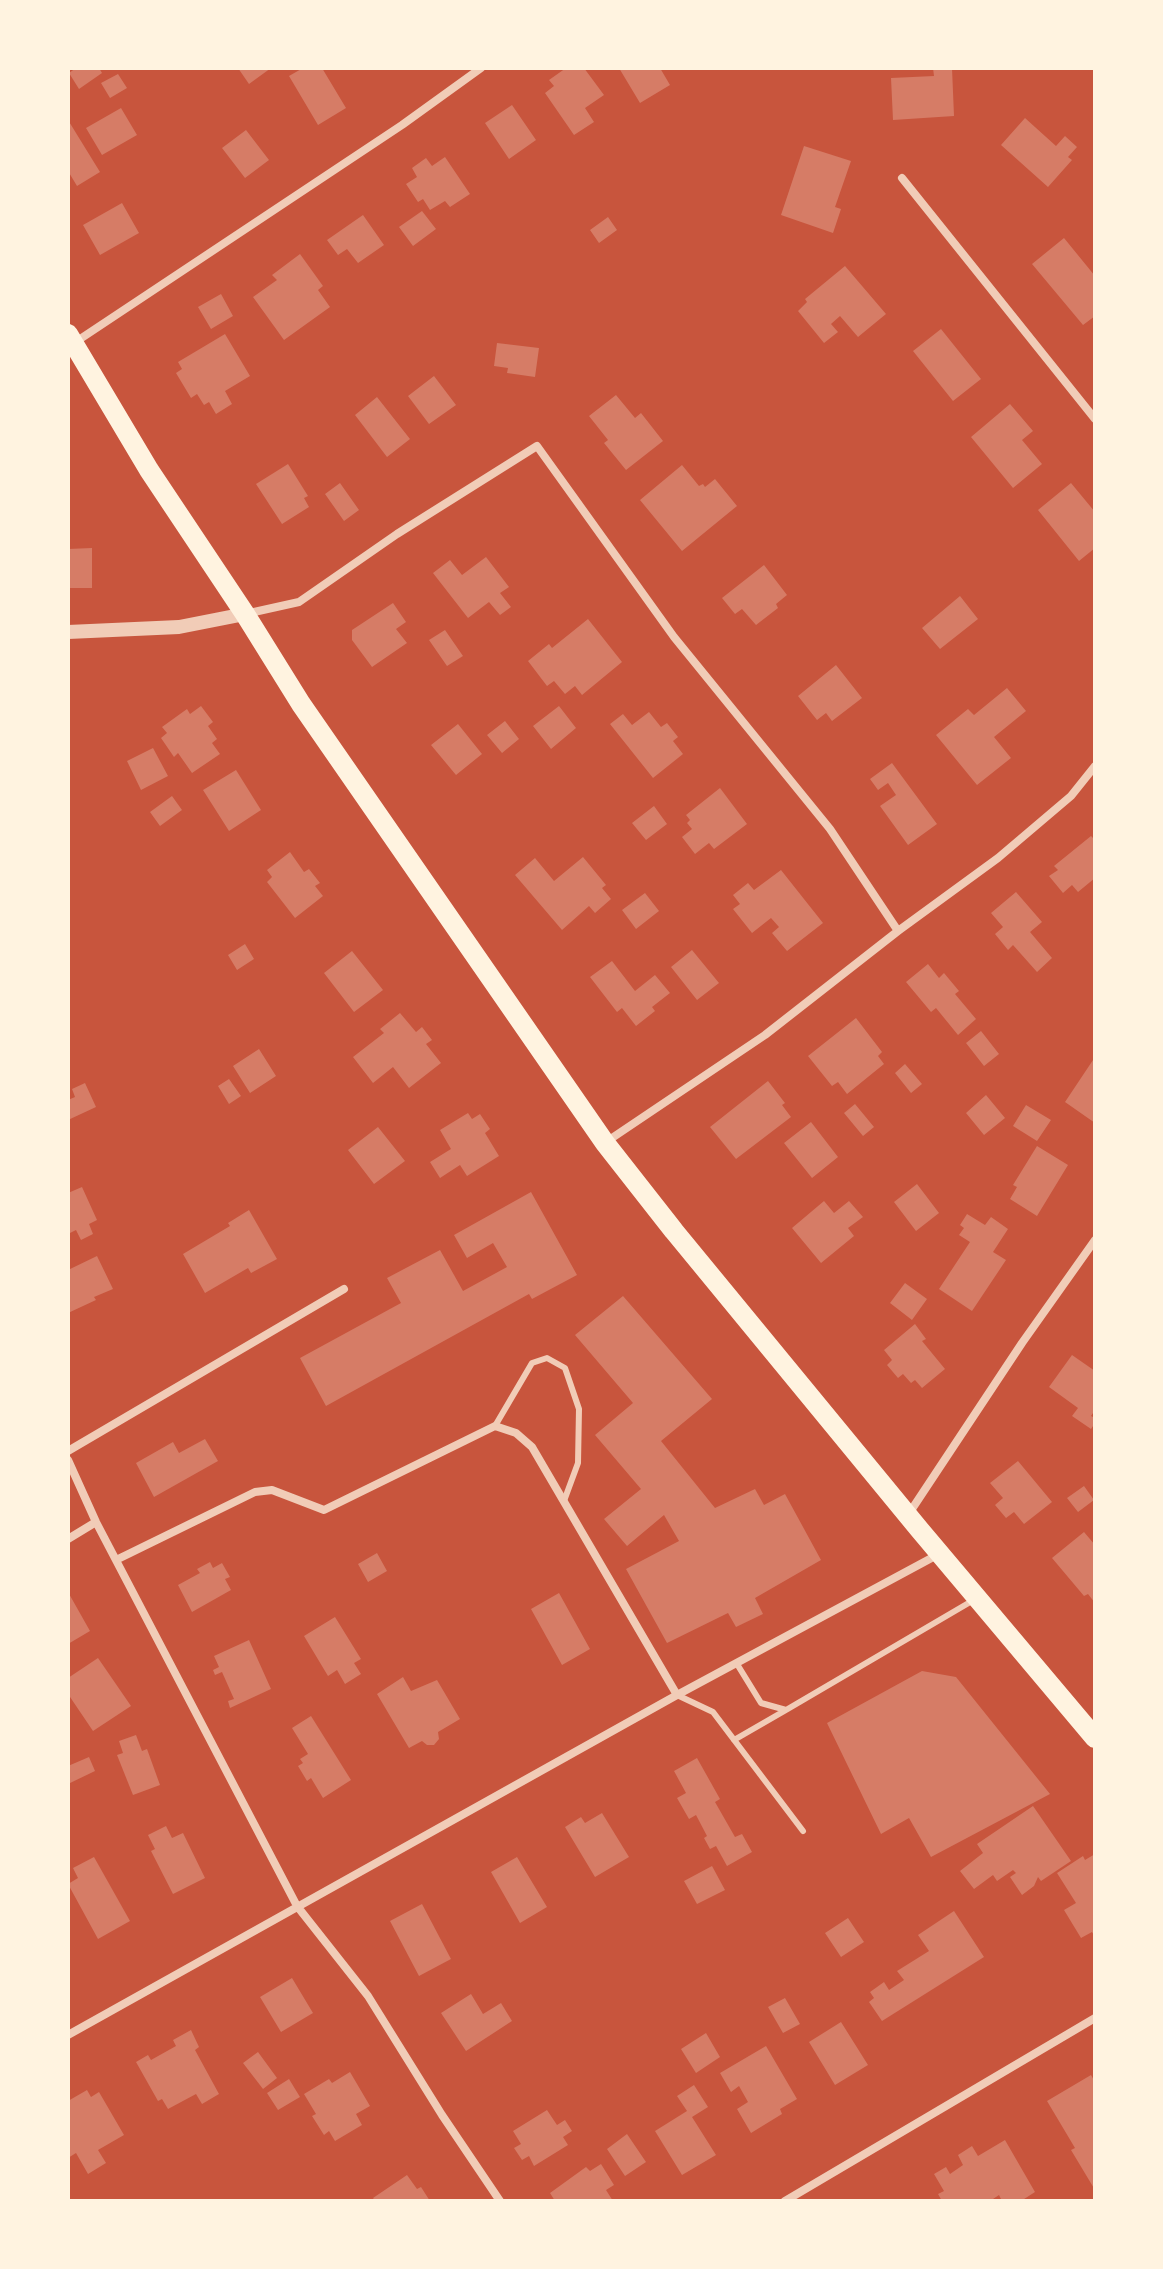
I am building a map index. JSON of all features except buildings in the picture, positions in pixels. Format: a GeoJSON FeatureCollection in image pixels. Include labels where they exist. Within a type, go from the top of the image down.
{"type":"FeatureCollection","features":[{"type":"Feature","properties":{"kind":"main road"},"geometry":{"type":"LineString","coordinates":[[71,339],[149,470],[301,704],[605,1143],[907,1515],[1093,1732]]}},
{"type":"Feature","properties":{"kind":"street"},"geometry":{"type":"LineString","coordinates":[[71,339],[402,125],[481,68]]}},
{"type":"Feature","properties":{"kind":"street"},"geometry":{"type":"LineString","coordinates":[[902,178],[1095,419]]}},
{"type":"Feature","properties":{"kind":"street"},"geometry":{"type":"LineString","coordinates":[[68,632],[179,627],[299,602],[397,534],[537,446],[674,637],[830,829],[898,931]]}},
{"type":"Feature","properties":{"kind":"street"},"geometry":{"type":"LineString","coordinates":[[605,1143],[765,1035],[1008,849],[1071,796],[1095,766]]}},
{"type":"Feature","properties":{"kind":"street"},"geometry":{"type":"LineString","coordinates":[[907,1515],[1095,1240]]}},
{"type":"Feature","properties":{"kind":"street"},"geometry":{"type":"LineString","coordinates":[[68,1451],[344,1289]]}},
{"type":"Feature","properties":{"kind":"street"},"geometry":{"type":"LineString","coordinates":[[116,1560],[255,1492],[272,1490],[324,1510],[495,1426],[516,1433],[532,1447],[677,1695]]}},
{"type":"Feature","properties":{"kind":"street"},"geometry":{"type":"LineString","coordinates":[[68,1460],[96,1522],[297,1906],[368,1996],[500,2201]]}},
{"type":"Feature","properties":{"kind":"street"},"geometry":{"type":"LineString","coordinates":[[68,1539],[96,1522]]}},
{"type":"Feature","properties":{"kind":"street"},"geometry":{"type":"LineString","coordinates":[[68,2035],[677,1695],[940,1554]]}},
{"type":"Feature","properties":{"kind":"street"},"geometry":{"type":"LineString","coordinates":[[785,2201],[1095,2019]]}},
{"type":"Feature","properties":{"kind":"lane"},"geometry":{"type":"LineString","coordinates":[[495,1426],[532,1363],[547,1358],[565,1368],[579,1409],[578,1463],[564,1501]]}},
{"type":"Feature","properties":{"kind":"lane"},"geometry":{"type":"LineString","coordinates":[[734,1740],[977,1598]]}},
{"type":"Feature","properties":{"kind":"lane"},"geometry":{"type":"LineString","coordinates":[[737,1664],[761,1703],[786,1710]]}},
{"type":"Feature","properties":{"kind":"lane"},"geometry":{"type":"LineString","coordinates":[[677,1695],[713,1712],[803,1831]]}}]}
